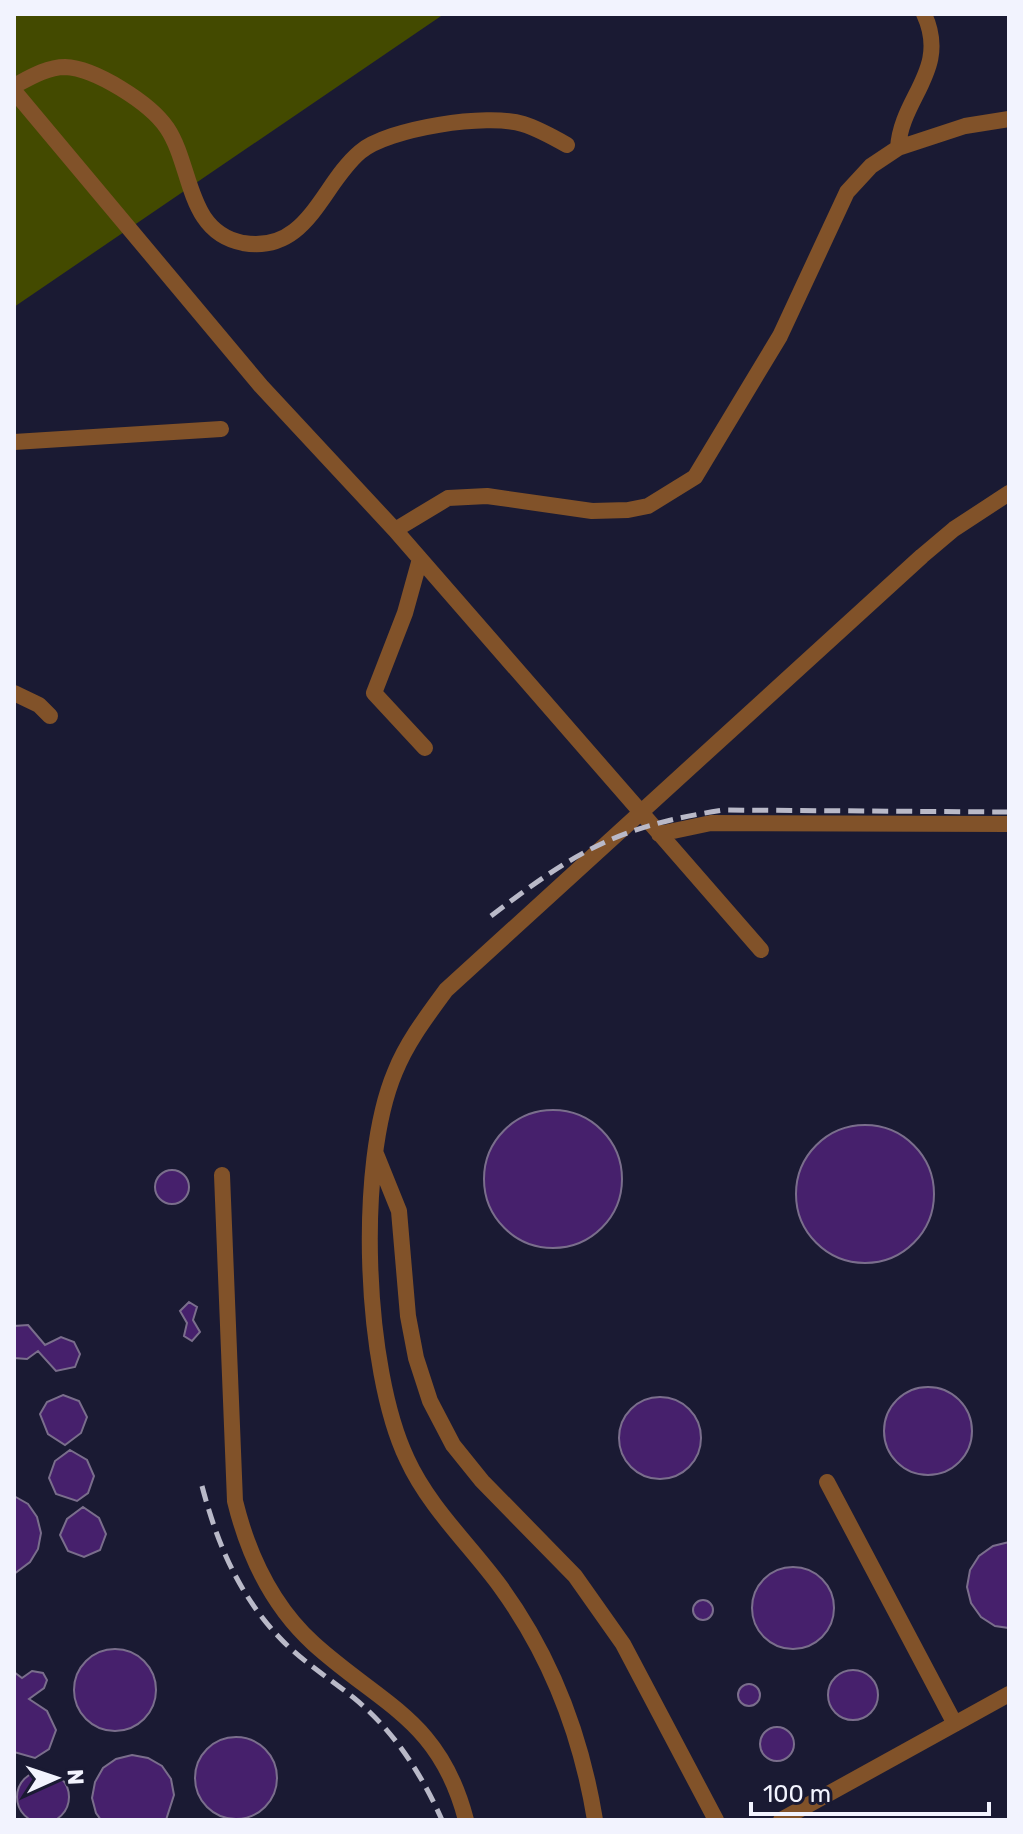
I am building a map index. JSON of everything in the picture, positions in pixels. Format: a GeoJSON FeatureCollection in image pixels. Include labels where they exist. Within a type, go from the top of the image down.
{"type":"FeatureCollection","features":[{"type":"Feature","properties":{"kind":"street"},"geometry":{"type":"LineString","coordinates":[[898,148],[899,131],[914,105],[933,53],[931,29],[924,14]]}},
{"type":"Feature","properties":{"kind":"street"},"geometry":{"type":"LineString","coordinates":[[567,145],[521,123],[462,124],[404,130],[380,138],[358,153],[308,221],[292,234],[266,244],[244,243],[223,237],[204,219],[193,201],[177,147],[166,126],[123,90],[84,71],[63,67],[34,75],[14,89],[261,386],[395,530],[761,950]]}},
{"type":"Feature","properties":{"kind":"street"},"geometry":{"type":"LineString","coordinates":[[395,530],[448,498],[487,496],[592,511],[628,510],[648,506],[695,477],[780,336],[847,192],[871,166],[898,148],[965,126],[1009,119]]}},
{"type":"Feature","properties":{"kind":"street"},"geometry":{"type":"LineString","coordinates":[[14,442],[221,429]]}},
{"type":"Feature","properties":{"kind":"street"},"geometry":{"type":"LineString","coordinates":[[595,1820],[571,1720],[552,1672],[529,1629],[500,1586],[429,1499],[406,1459],[391,1413],[375,1319],[370,1198],[373,1147],[395,1072],[417,1030],[446,990],[639,811],[954,529],[1009,493]]}},
{"type":"Feature","properties":{"kind":"street"},"geometry":{"type":"LineString","coordinates":[[420,559],[405,613],[374,693],[425,748]]}},
{"type":"Feature","properties":{"kind":"street"},"geometry":{"type":"LineString","coordinates":[[14,693],[39,705],[50,716]]}},
{"type":"Feature","properties":{"kind":"street"},"geometry":{"type":"LineString","coordinates":[[659,834],[711,823],[1009,824]]}},
{"type":"Feature","properties":{"kind":"street"},"geometry":{"type":"LineString","coordinates":[[373,1147],[399,1211],[408,1316],[416,1358],[430,1401],[453,1445],[482,1481],[575,1576],[623,1644],[716,1820]]}},
{"type":"Feature","properties":{"kind":"street"},"geometry":{"type":"LineString","coordinates":[[222,1175],[235,1501],[243,1536],[261,1574],[294,1624],[313,1644],[414,1725],[442,1756],[466,1820]]}},
{"type":"Feature","properties":{"kind":"street"},"geometry":{"type":"LineString","coordinates":[[827,1482],[955,1724]]}},
{"type":"Feature","properties":{"kind":"street"},"geometry":{"type":"LineString","coordinates":[[781,1820],[1009,1694]]}},
{"type":"Feature","properties":{"kind":"green space"},"geometry":{"type":"Polygon","coordinates":[[[14,14],[444,14],[14,307],[14,14]]]}},
{"type":"Feature","properties":{"kind":"building"},"geometry":{"type":"Polygon","coordinates":[[[553,1110],[579,1115],[602,1130],[617,1153],[622,1179],[617,1205],[602,1228],[579,1243],[553,1248],[527,1243],[504,1228],[489,1205],[484,1179],[489,1153],[504,1130],[527,1115],[553,1110]]]}},
{"type":"Feature","properties":{"kind":"building"},"geometry":{"type":"Polygon","coordinates":[[[865,1125],[892,1130],[914,1145],[929,1167],[934,1194],[929,1221],[914,1243],[892,1258],[865,1263],[838,1258],[816,1243],[801,1221],[796,1194],[801,1167],[816,1145],[838,1130],[865,1125]]]}},
{"type":"Feature","properties":{"kind":"building"},"geometry":{"type":"Polygon","coordinates":[[[172,1170],[184,1175],[189,1187],[184,1199],[172,1204],[160,1199],[155,1187],[160,1175],[172,1170]]]}},
{"type":"Feature","properties":{"kind":"building"},"geometry":{"type":"Polygon","coordinates":[[[189,1302],[197,1307],[193,1320],[200,1332],[192,1341],[184,1336],[187,1323],[180,1311],[189,1302]]]}},
{"type":"Feature","properties":{"kind":"building"},"geometry":{"type":"Polygon","coordinates":[[[28,1325],[45,1345],[61,1337],[74,1342],[80,1354],[75,1367],[56,1371],[38,1351],[27,1359],[14,1358],[14,1326],[28,1325]]]}},
{"type":"Feature","properties":{"kind":"building"},"geometry":{"type":"Polygon","coordinates":[[[928,1387],[945,1391],[959,1400],[968,1414],[972,1431],[968,1448],[959,1462],[945,1471],[928,1475],[911,1471],[897,1462],[888,1448],[884,1431],[888,1414],[897,1400],[911,1391],[928,1387]]]}},
{"type":"Feature","properties":{"kind":"building"},"geometry":{"type":"Polygon","coordinates":[[[63,1395],[79,1401],[87,1417],[81,1433],[65,1445],[48,1434],[40,1414],[47,1402],[63,1395]]]}},
{"type":"Feature","properties":{"kind":"building"},"geometry":{"type":"Polygon","coordinates":[[[660,1397],[676,1400],[689,1409],[698,1422],[701,1438],[698,1454],[689,1467],[676,1476],[660,1479],[644,1476],[631,1467],[622,1454],[619,1438],[622,1422],[631,1409],[644,1400],[660,1397]]]}},
{"type":"Feature","properties":{"kind":"building"},"geometry":{"type":"Polygon","coordinates":[[[70,1450],[87,1460],[94,1476],[88,1493],[77,1501],[56,1494],[49,1478],[55,1461],[70,1450]]]}},
{"type":"Feature","properties":{"kind":"building"},"geometry":{"type":"Polygon","coordinates":[[[14,1496],[28,1504],[37,1517],[41,1533],[38,1549],[30,1562],[14,1574],[14,1496]]]}},
{"type":"Feature","properties":{"kind":"building"},"geometry":{"type":"Polygon","coordinates":[[[83,1507],[99,1518],[106,1534],[100,1550],[84,1557],[68,1551],[60,1535],[67,1519],[83,1507]]]}},
{"type":"Feature","properties":{"kind":"building"},"geometry":{"type":"Polygon","coordinates":[[[1009,1542],[1009,1628],[995,1626],[981,1617],[971,1603],[967,1587],[970,1570],[979,1556],[993,1546],[1009,1542]]]}},
{"type":"Feature","properties":{"kind":"building"},"geometry":{"type":"Polygon","coordinates":[[[793,1567],[809,1570],[822,1579],[831,1592],[834,1608],[831,1624],[822,1637],[809,1646],[793,1649],[777,1646],[764,1637],[755,1624],[752,1608],[755,1592],[764,1579],[777,1570],[793,1567]]]}},
{"type":"Feature","properties":{"kind":"building"},"geometry":{"type":"Polygon","coordinates":[[[703,1600],[710,1603],[713,1610],[710,1617],[703,1620],[696,1617],[693,1610],[696,1603],[703,1600]]]}},
{"type":"Feature","properties":{"kind":"building"},"geometry":{"type":"Polygon","coordinates":[[[115,1649],[131,1652],[144,1661],[153,1674],[156,1690],[153,1706],[144,1719],[131,1728],[115,1731],[99,1728],[86,1719],[77,1706],[74,1690],[77,1674],[86,1661],[99,1652],[115,1649]]]}},
{"type":"Feature","properties":{"kind":"building"},"geometry":{"type":"Polygon","coordinates":[[[853,1670],[871,1677],[878,1695],[871,1713],[853,1720],[835,1713],[828,1695],[835,1677],[853,1670]]]}},
{"type":"Feature","properties":{"kind":"building"},"geometry":{"type":"Polygon","coordinates":[[[32,1671],[43,1673],[47,1680],[44,1688],[29,1699],[47,1711],[56,1730],[49,1749],[35,1758],[14,1752],[14,1672],[22,1678],[32,1671]]]}},
{"type":"Feature","properties":{"kind":"building"},"geometry":{"type":"Polygon","coordinates":[[[745,1684],[753,1684],[760,1695],[753,1706],[745,1706],[738,1699],[738,1691],[745,1684]]]}},
{"type":"Feature","properties":{"kind":"building"},"geometry":{"type":"Polygon","coordinates":[[[777,1727],[789,1732],[794,1744],[789,1756],[777,1761],[765,1756],[760,1744],[765,1732],[777,1727]]]}},
{"type":"Feature","properties":{"kind":"building"},"geometry":{"type":"Polygon","coordinates":[[[236,1737],[252,1740],[265,1749],[274,1762],[277,1778],[274,1794],[265,1807],[252,1816],[236,1819],[220,1816],[207,1807],[198,1794],[195,1778],[198,1762],[207,1749],[220,1740],[236,1737]]]}},
{"type":"Feature","properties":{"kind":"building"},"geometry":{"type":"Polygon","coordinates":[[[132,1755],[148,1758],[162,1766],[171,1779],[174,1795],[166,1820],[101,1820],[96,1813],[92,1798],[95,1782],[103,1768],[116,1759],[132,1755]]]}},
{"type":"Feature","properties":{"kind":"building"},"geometry":{"type":"Polygon","coordinates":[[[43,1771],[61,1779],[69,1797],[61,1815],[43,1823],[25,1815],[17,1797],[25,1779],[43,1771]]]}},
{"type":"Feature","properties":{"kind":"railway"},"geometry":{"type":"LineString","coordinates":[[491,916],[548,875],[599,845],[654,824],[687,817],[724,810],[1009,812]]}},
{"type":"Feature","properties":{"kind":"railway"},"geometry":{"type":"LineString","coordinates":[[202,1486],[222,1547],[251,1602],[287,1645],[382,1724],[415,1769],[442,1820]]}}]}
